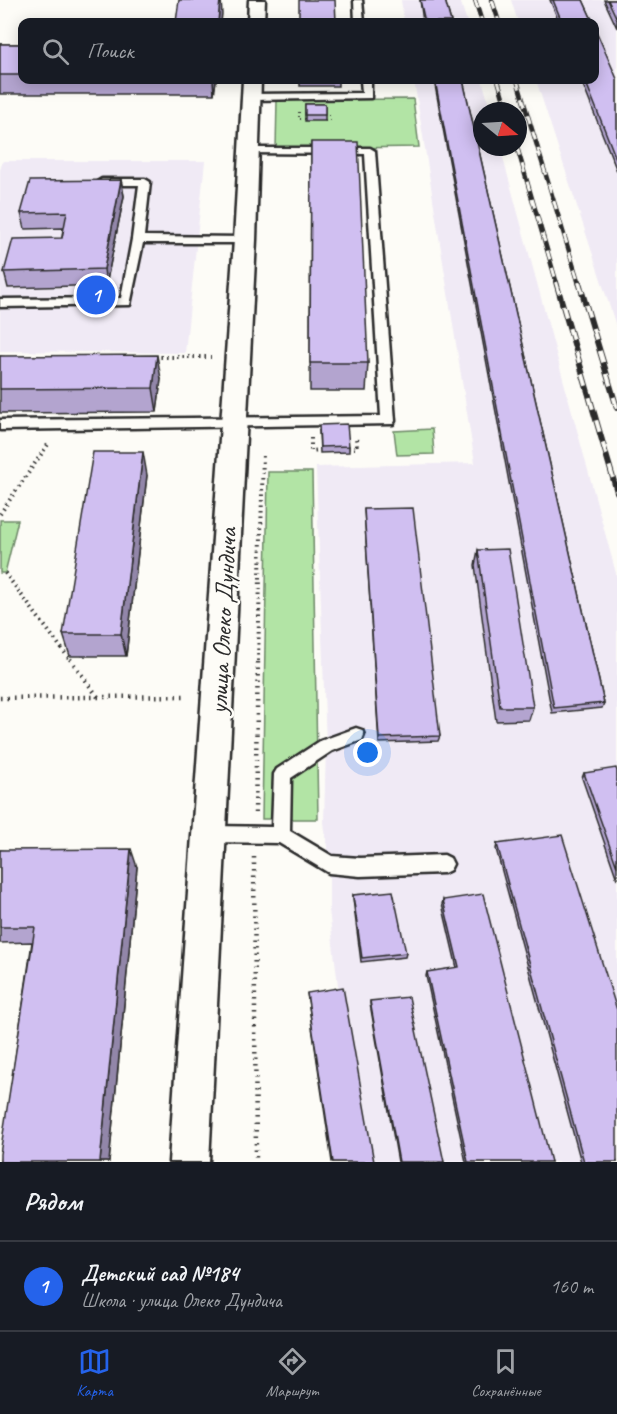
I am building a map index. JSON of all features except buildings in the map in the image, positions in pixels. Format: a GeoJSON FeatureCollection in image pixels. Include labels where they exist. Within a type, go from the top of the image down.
{"type":"FeatureCollection","features":[{"type":"Feature","properties":{"kind":"street"},"geometry":{"type":"LineString","coordinates":[[256,18],[257,0]]}},
{"type":"Feature","properties":{"kind":"street","name":"улица Олеко Дундича"},"geometry":{"type":"LineString","coordinates":[[189,1162],[245,240],[252,88]]}},
{"type":"Feature","properties":{"kind":"lane"},"geometry":{"type":"LineString","coordinates":[[358,0],[360,18]]}},
{"type":"Feature","properties":{"kind":"lane"},"geometry":{"type":"LineString","coordinates":[[252,88],[367,96],[366,84]]}},
{"type":"Feature","properties":{"kind":"lane"},"geometry":{"type":"LineString","coordinates":[[0,425],[388,421],[370,151],[249,151]]}},
{"type":"Feature","properties":{"kind":"lane"},"geometry":{"type":"LineString","coordinates":[[0,303],[126,302],[138,239],[144,182],[90,182]]}},
{"type":"Feature","properties":{"kind":"lane"},"geometry":{"type":"LineString","coordinates":[[138,239],[245,240]]}},
{"type":"Feature","properties":{"kind":"lane"},"geometry":{"type":"LineString","coordinates":[[281,835],[284,774],[326,746],[356,735]]}},
{"type":"Feature","properties":{"kind":"lane"},"geometry":{"type":"LineString","coordinates":[[210,834],[281,835],[329,864],[360,867],[444,864]]}},
{"type":"Feature","properties":{"kind":"path"},"geometry":{"type":"LineString","coordinates":[[149,357],[217,357]]}},
{"type":"Feature","properties":{"kind":"path"},"geometry":{"type":"LineString","coordinates":[[0,514],[62,425]]}},
{"type":"Feature","properties":{"kind":"path"},"geometry":{"type":"LineString","coordinates":[[5,573],[98,697]]}},
{"type":"Feature","properties":{"kind":"path"},"geometry":{"type":"LineString","coordinates":[[0,698],[195,696]]}},
{"type":"Feature","properties":{"kind":"shaded area"},"geometry":{"type":"Polygon","coordinates":[[[401,0],[460,0],[466,18],[403,18],[401,0]]]}},
{"type":"Feature","properties":{"kind":"shaded area"},"geometry":{"type":"Polygon","coordinates":[[[511,0],[617,0],[617,329],[537,84],[599,84],[599,18],[517,18],[511,0]]]}},
{"type":"Feature","properties":{"kind":"shaded area"},"geometry":{"type":"Polygon","coordinates":[[[415,84],[483,84],[488,102],[473,102],[473,156],[502,156],[617,577],[617,1162],[359,1162],[329,910],[329,864],[324,822],[326,746],[316,467],[475,463],[415,84]]]}},
{"type":"Feature","properties":{"kind":"shaded area"},"geometry":{"type":"Polygon","coordinates":[[[3,161],[205,161],[185,353],[0,351],[0,170],[3,161]]]}},
{"type":"Feature","properties":{"kind":"green space"},"geometry":{"type":"Polygon","coordinates":[[[413,99],[419,147],[276,149],[277,100],[413,99]]]}},
{"type":"Feature","properties":{"kind":"green space"},"geometry":{"type":"Polygon","coordinates":[[[432,429],[434,454],[397,455],[394,431],[432,429]]]}},
{"type":"Feature","properties":{"kind":"green space"},"geometry":{"type":"Polygon","coordinates":[[[268,472],[312,472],[318,819],[262,819],[268,472]]]}},
{"type":"Feature","properties":{"kind":"green space"},"geometry":{"type":"Polygon","coordinates":[[[0,520],[18,520],[5,573],[0,573],[0,520]]]}},
{"type":"Feature","properties":{"kind":"railway"},"geometry":{"type":"LineString","coordinates":[[475,0],[481,18]]}},
{"type":"Feature","properties":{"kind":"railway"},"geometry":{"type":"LineString","coordinates":[[492,0],[498,18]]}},
{"type":"Feature","properties":{"kind":"railway"},"geometry":{"type":"LineString","coordinates":[[499,84],[504,102]]}},
{"type":"Feature","properties":{"kind":"railway"},"geometry":{"type":"LineString","coordinates":[[518,84],[579,284]]}},
{"type":"Feature","properties":{"kind":"railway"},"geometry":{"type":"LineString","coordinates":[[520,156],[557,284]]}},
{"type":"Feature","properties":{"kind":"railway"},"geometry":{"type":"LineString","coordinates":[[556,282],[617,492]]}},
{"type":"Feature","properties":{"kind":"railway"},"geometry":{"type":"LineString","coordinates":[[579,282],[617,408]]}},
{"type":"Feature","properties":{"kind":"place","name":"Детский сад №184"},"geometry":{"type":"Point","coordinates":[96,295]}}]}
